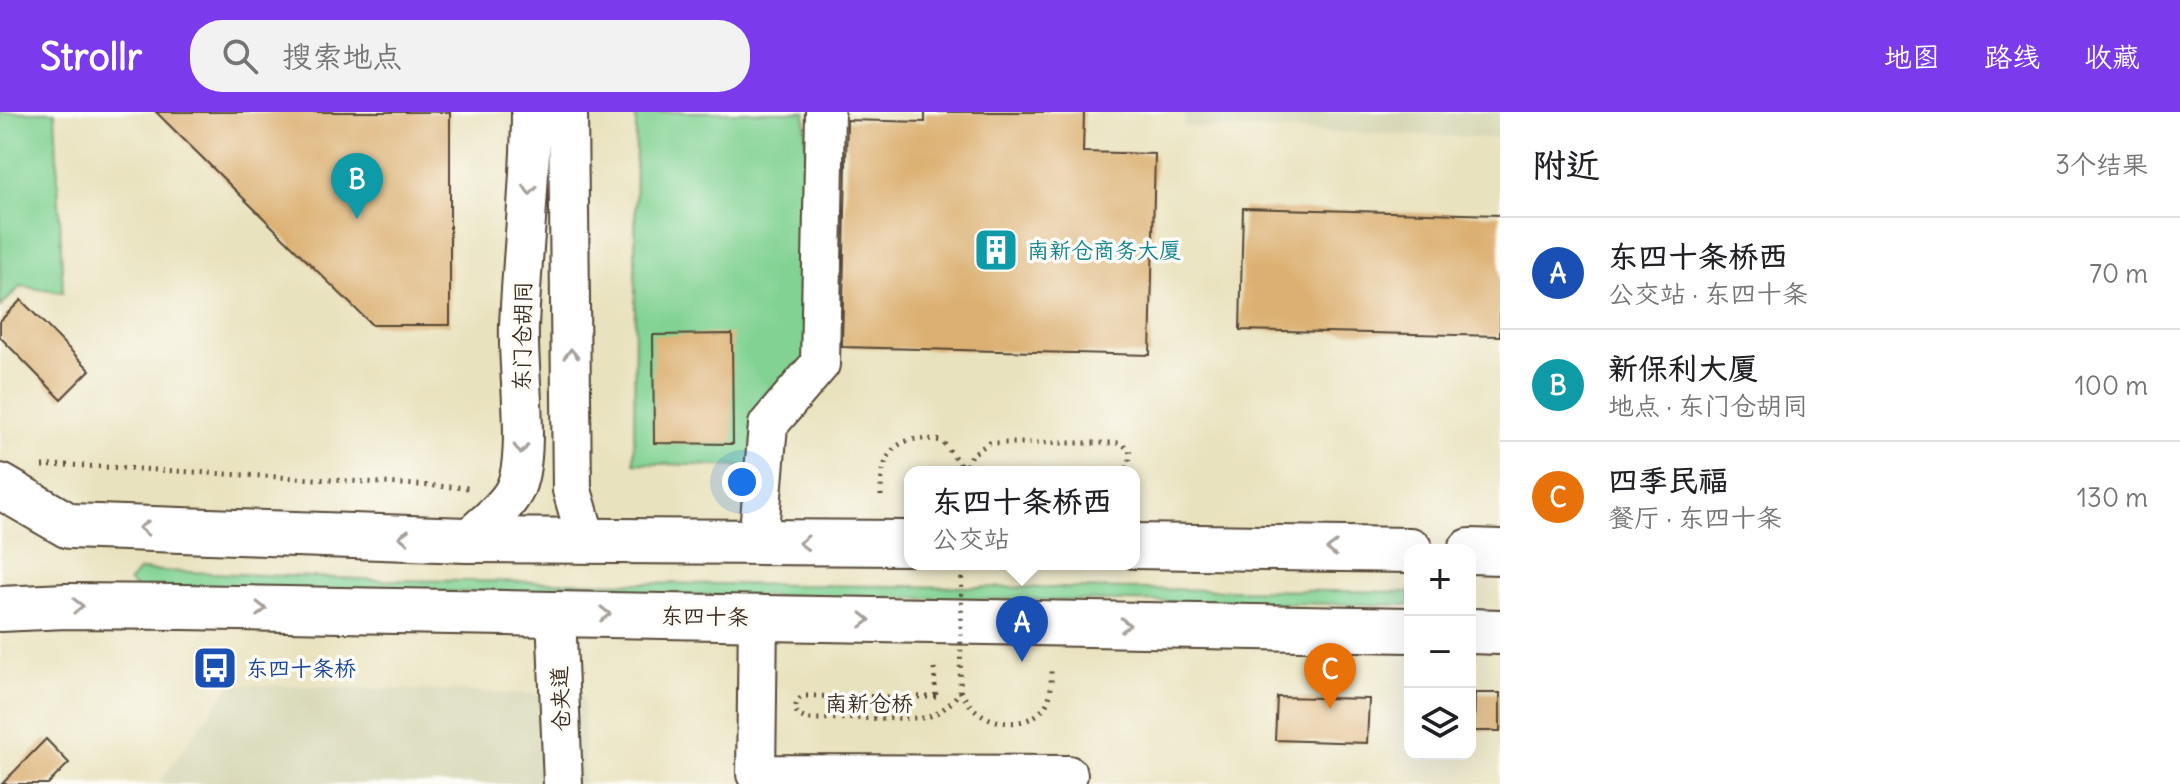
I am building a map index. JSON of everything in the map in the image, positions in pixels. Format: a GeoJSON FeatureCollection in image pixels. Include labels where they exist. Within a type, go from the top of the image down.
{"type":"FeatureCollection","features":[{"type":"Feature","properties":{"kind":"main road"},"geometry":{"type":"LineString","coordinates":[[14,476],[69,526],[467,540],[904,543]]}},
{"type":"Feature","properties":{"kind":"main road"},"geometry":{"type":"LineString","coordinates":[[1140,546],[1404,550]]}},
{"type":"Feature","properties":{"kind":"main road"},"geometry":{"type":"LineString","coordinates":[[1476,551],[1500,552]]}},
{"type":"Feature","properties":{"kind":"main road","name":"东四十条"},"geometry":{"type":"LineString","coordinates":[[0,609],[66,606],[556,613],[1404,630]]}},
{"type":"Feature","properties":{"kind":"main road"},"geometry":{"type":"LineString","coordinates":[[1476,631],[1500,632]]}},
{"type":"Feature","properties":{"kind":"street","name":"东门仓胡同"},"geometry":{"type":"LineString","coordinates":[[515,490],[522,458],[518,329],[531,176],[531,112]]}},
{"type":"Feature","properties":{"kind":"street"},"geometry":{"type":"LineString","coordinates":[[568,112],[572,490],[587,542]]}},
{"type":"Feature","properties":{"kind":"street"},"geometry":{"type":"LineString","coordinates":[[758,543],[768,425],[820,364],[825,112]]}},
{"type":"Feature","properties":{"kind":"street"},"geometry":{"type":"LineString","coordinates":[[467,540],[515,490]]}},
{"type":"Feature","properties":{"kind":"street","name":"仓夹道"},"geometry":{"type":"LineString","coordinates":[[556,613],[563,784]]}},
{"type":"Feature","properties":{"kind":"street"},"geometry":{"type":"LineString","coordinates":[[758,617],[756,774],[1068,775]]}},
{"type":"Feature","properties":{"kind":"path"},"geometry":{"type":"LineString","coordinates":[[881,496],[880,473],[885,459],[909,439],[942,441],[960,466]]}},
{"type":"Feature","properties":{"kind":"path"},"geometry":{"type":"LineString","coordinates":[[965,466],[971,455],[989,443],[1120,443],[1129,449],[1129,466]]}},
{"type":"Feature","properties":{"kind":"path"},"geometry":{"type":"LineString","coordinates":[[14,476],[70,465],[515,490]]}},
{"type":"Feature","properties":{"kind":"path"},"geometry":{"type":"LineString","coordinates":[[962,570],[960,691],[969,705],[996,722],[1027,720],[1039,713],[1047,702],[1051,669]]}},
{"type":"Feature","properties":{"kind":"path","name":"南新仓桥"},"geometry":{"type":"LineString","coordinates":[[934,669],[936,697],[803,696],[797,701],[795,709],[798,715],[806,719],[925,718],[942,711],[960,691]]}},
{"type":"Feature","properties":{"kind":"shaded area"},"geometry":{"type":"Polygon","coordinates":[[[1185,112],[1500,112],[1500,138],[1184,127],[1185,112]]]}},
{"type":"Feature","properties":{"kind":"shaded area"},"geometry":{"type":"Polygon","coordinates":[[[231,684],[584,695],[584,784],[158,784],[231,684]]]}},
{"type":"Feature","properties":{"kind":"green space"},"geometry":{"type":"Polygon","coordinates":[[[0,112],[55,112],[63,293],[21,286],[0,307],[0,112]]]}},
{"type":"Feature","properties":{"kind":"green space"},"geometry":{"type":"Polygon","coordinates":[[[636,112],[805,112],[811,360],[750,467],[634,463],[636,112]]]}},
{"type":"Feature","properties":{"kind":"green space"},"geometry":{"type":"Polygon","coordinates":[[[140,570],[385,580],[1404,592],[1404,605],[383,591],[141,594],[129,581],[140,570]]]}},
{"type":"Feature","properties":{"kind":"building"},"geometry":{"type":"Polygon","coordinates":[[[156,112],[450,112],[450,325],[372,325],[156,112]]]}},
{"type":"Feature","properties":{"kind":"building","name":"南新仓商务大厦"},"geometry":{"type":"Polygon","coordinates":[[[925,112],[1084,112],[1083,152],[1155,154],[1150,355],[842,347],[847,120],[925,122],[925,112]]]}},
{"type":"Feature","properties":{"kind":"building"},"geometry":{"type":"Polygon","coordinates":[[[1243,208],[1500,215],[1500,336],[1240,330],[1243,208]]]}},
{"type":"Feature","properties":{"kind":"building"},"geometry":{"type":"Polygon","coordinates":[[[21,300],[90,370],[61,399],[0,337],[0,321],[21,300]]]}},
{"type":"Feature","properties":{"kind":"building"},"geometry":{"type":"Polygon","coordinates":[[[732,334],[733,444],[654,443],[653,335],[732,334]]]}},
{"type":"Feature","properties":{"kind":"building"},"geometry":{"type":"Polygon","coordinates":[[[1476,693],[1500,693],[1500,731],[1476,731],[1476,693]]]}},
{"type":"Feature","properties":{"kind":"building"},"geometry":{"type":"Polygon","coordinates":[[[1277,697],[1369,699],[1367,743],[1275,740],[1277,697]]]}},
{"type":"Feature","properties":{"kind":"building"},"geometry":{"type":"Polygon","coordinates":[[[46,739],[69,763],[48,784],[2,784],[46,739]]]}},
{"type":"Feature","properties":{"kind":"place","name":"新保利大厦"},"geometry":{"type":"Point","coordinates":[357,219]}},
{"type":"Feature","properties":{"kind":"place","name":"南新仓商务大厦"},"geometry":{"type":"Point","coordinates":[996,250]}},
{"type":"Feature","properties":{"kind":"place","name":"东四十条桥西"},"geometry":{"type":"Point","coordinates":[1022,662]}},
{"type":"Feature","properties":{"kind":"place","name":"东四十条桥"},"geometry":{"type":"Point","coordinates":[215,668]}},
{"type":"Feature","properties":{"kind":"place","name":"四季民福"},"geometry":{"type":"Point","coordinates":[1330,709]}}]}
